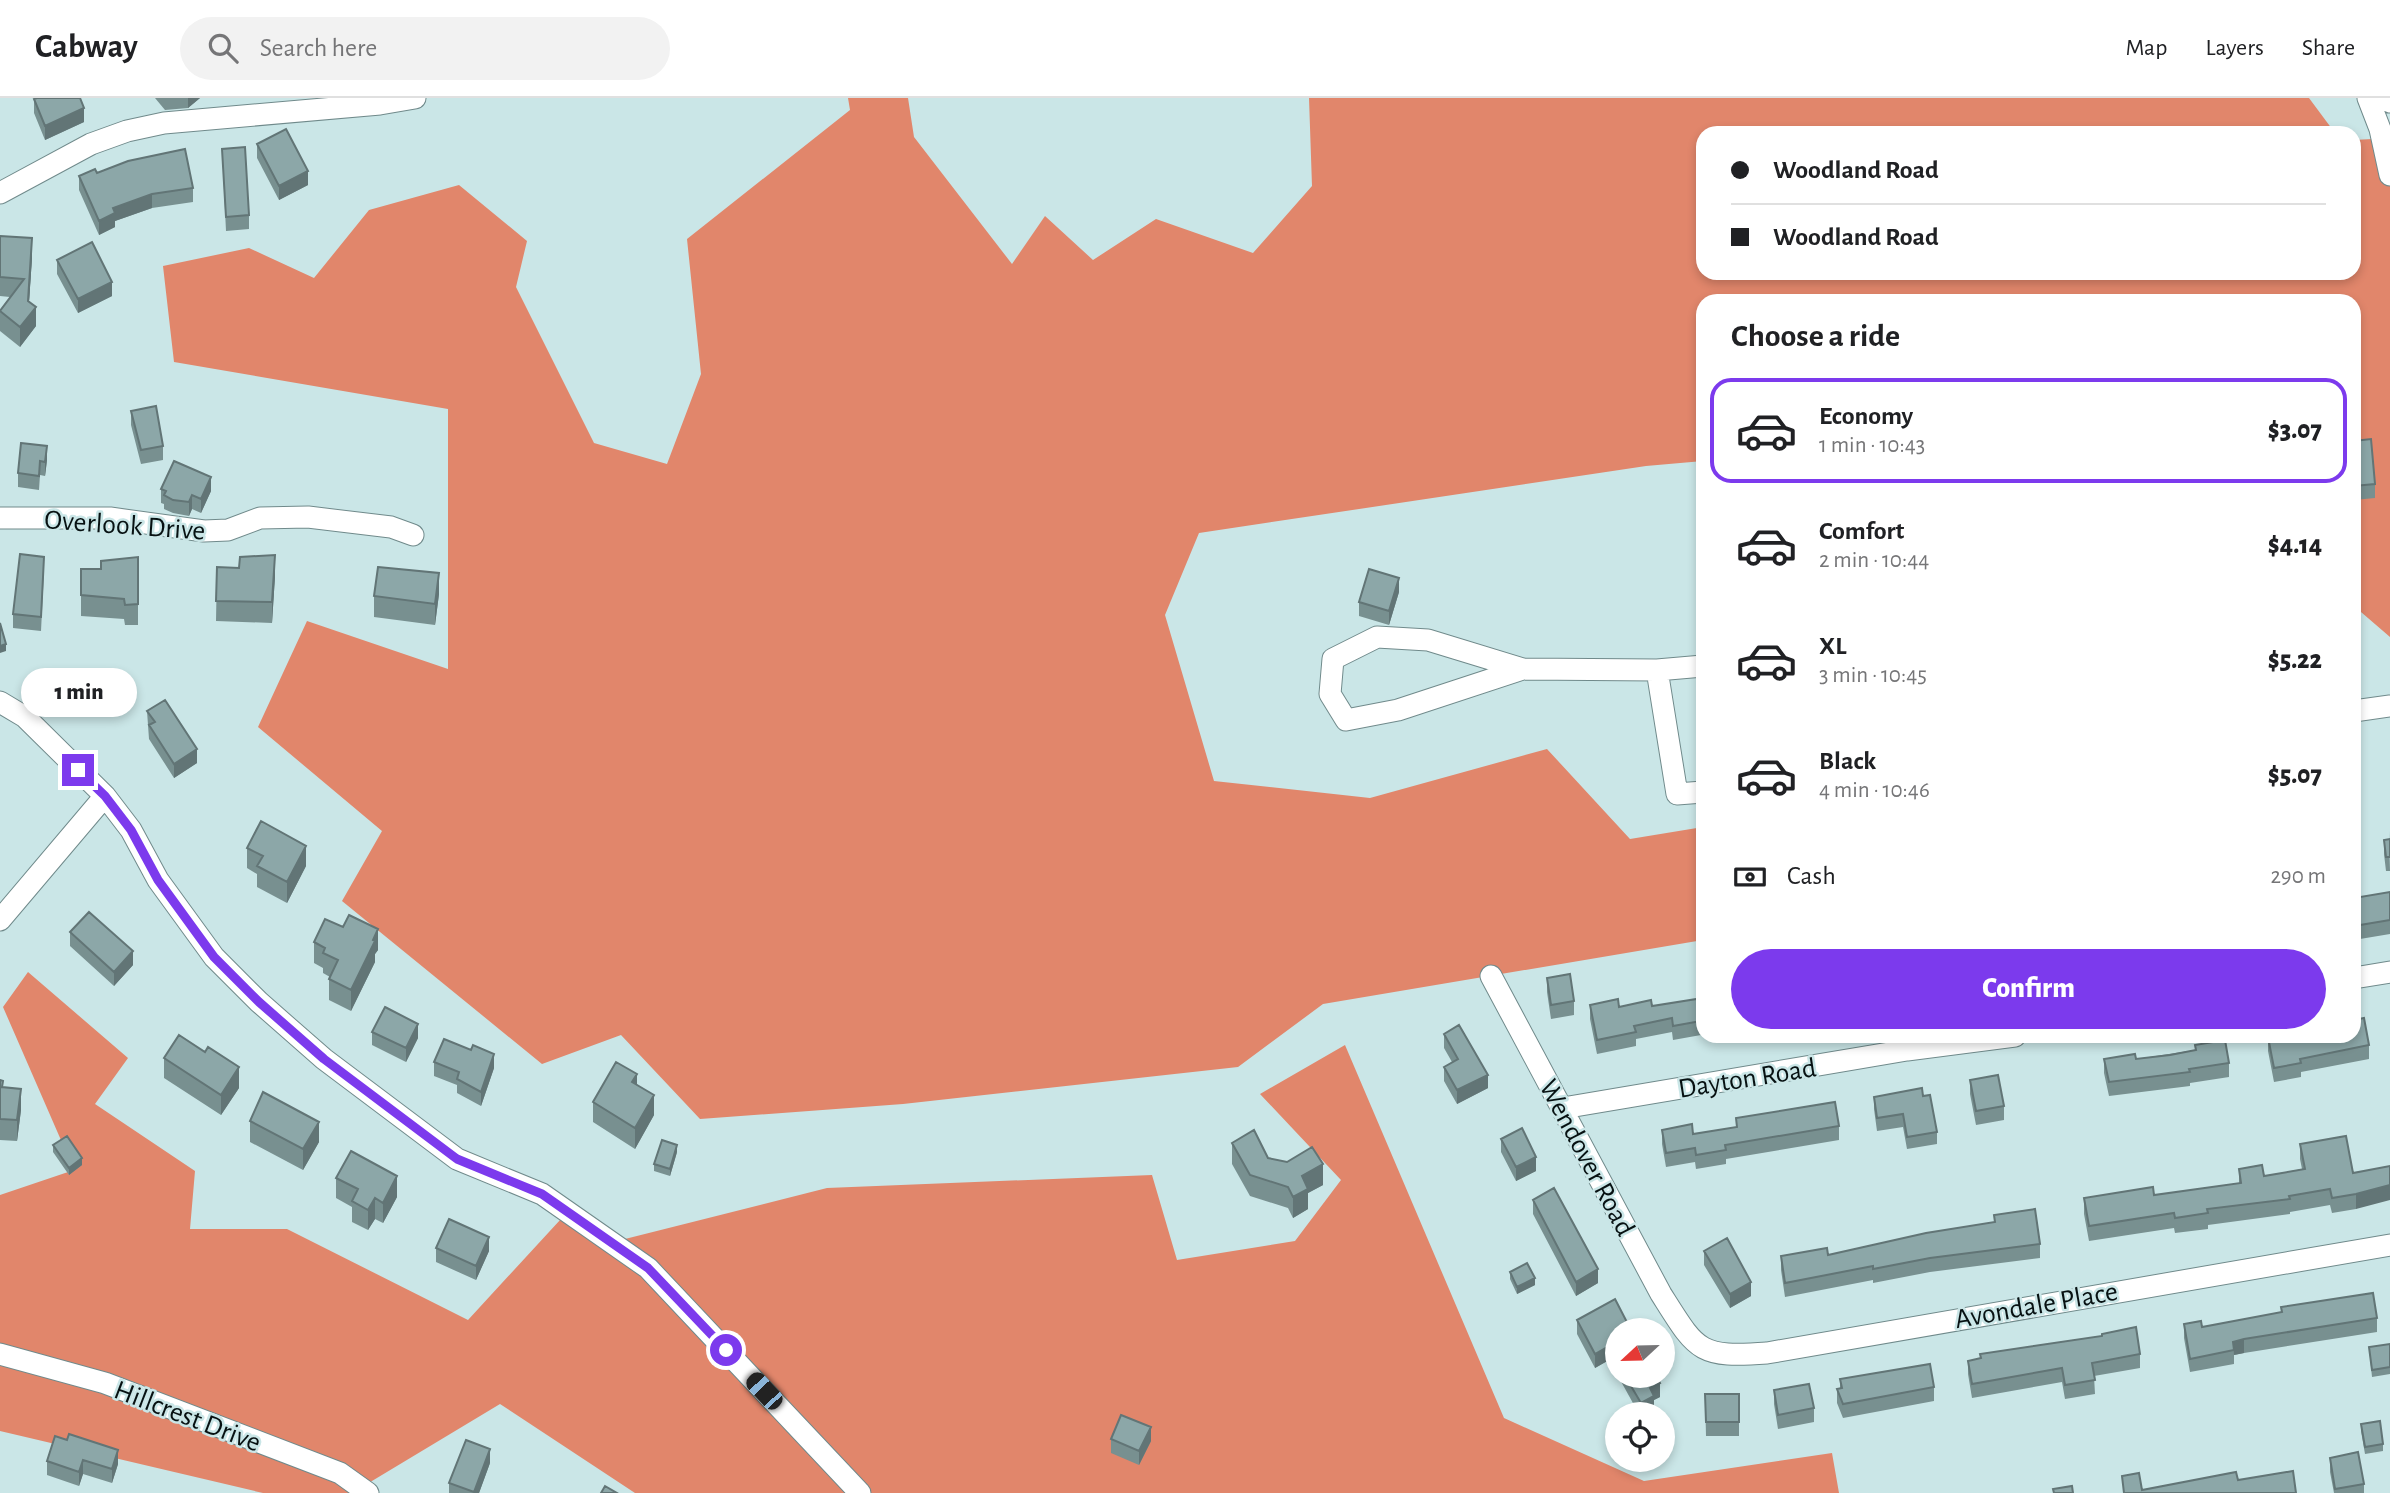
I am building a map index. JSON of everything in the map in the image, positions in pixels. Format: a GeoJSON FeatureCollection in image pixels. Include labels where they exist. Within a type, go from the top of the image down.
{"type":"FeatureCollection","features":[{"type":"Feature","properties":{"kind":"street"},"geometry":{"type":"LineString","coordinates":[[0,193],[91,144],[164,123],[380,104],[415,98]]}},
{"type":"Feature","properties":{"kind":"street"},"geometry":{"type":"LineString","coordinates":[[2368,98],[2380,129],[2390,175]]}},
{"type":"Feature","properties":{"kind":"street","name":"Overlook Drive"},"geometry":{"type":"LineString","coordinates":[[0,518],[110,518],[204,531],[228,530],[260,518],[308,517],[391,527],[413,535]]}},
{"type":"Feature","properties":{"kind":"street"},"geometry":{"type":"LineString","coordinates":[[1523,669],[1398,710],[1346,720],[1330,694],[1333,659],[1377,637],[1428,640],[1523,669],[1657,670],[1696,667]]}},
{"type":"Feature","properties":{"kind":"street"},"geometry":{"type":"LineString","coordinates":[[1657,670],[1677,794],[1696,793]]}},
{"type":"Feature","properties":{"kind":"street"},"geometry":{"type":"LineString","coordinates":[[0,702],[24,718],[105,796],[131,830],[158,880],[214,957],[259,1002],[324,1059],[457,1159],[542,1194],[648,1268],[860,1493]]}},
{"type":"Feature","properties":{"kind":"street"},"geometry":{"type":"LineString","coordinates":[[2361,710],[2390,706]]}},
{"type":"Feature","properties":{"kind":"street"},"geometry":{"type":"LineString","coordinates":[[0,920],[105,796]]}},
{"type":"Feature","properties":{"kind":"street"},"geometry":{"type":"LineString","coordinates":[[2361,977],[2390,972]]}},
{"type":"Feature","properties":{"kind":"street","name":"Wendover Road"},"geometry":{"type":"LineString","coordinates":[[1491,976],[1661,1294],[1688,1337]]}},
{"type":"Feature","properties":{"kind":"street","name":"Dayton Road"},"geometry":{"type":"LineString","coordinates":[[1563,1108],[1965,1043]]}},
{"type":"Feature","properties":{"kind":"street","name":"Avondale Place"},"geometry":{"type":"LineString","coordinates":[[1688,1337],[1705,1351],[1767,1353],[2390,1245]]}},
{"type":"Feature","properties":{"kind":"street","name":"Hillcrest Drive"},"geometry":{"type":"LineString","coordinates":[[0,1354],[105,1383],[340,1473],[369,1493]]}},
{"type":"Feature","properties":{"kind":"shaded area"},"geometry":{"type":"Polygon","coordinates":[[[848,98],[908,98],[914,137],[1012,264],[1045,216],[1093,260],[1156,219],[1253,253],[1312,186],[1309,98],[2309,98],[2330,126],[1696,126],[1696,280],[2361,280],[2361,140],[2390,138],[2390,637],[2361,612],[2361,294],[1696,294],[1696,462],[1646,466],[1199,533],[1165,615],[1214,781],[1370,798],[1547,749],[1630,839],[1696,828],[1696,941],[1323,1004],[1238,1067],[903,1104],[700,1119],[621,1035],[542,1064],[342,901],[382,831],[258,727],[307,621],[448,669],[448,409],[174,362],[163,266],[249,248],[314,278],[369,210],[459,185],[527,241],[516,287],[594,443],[667,464],[701,374],[687,239],[850,110],[848,98]]]}},
{"type":"Feature","properties":{"kind":"shaded area"},"geometry":{"type":"Polygon","coordinates":[[[28,972],[128,1058],[95,1104],[195,1171],[190,1229],[287,1229],[468,1320],[572,1207],[621,1240],[827,1188],[1152,1175],[1177,1260],[1295,1241],[1341,1180],[1260,1094],[1345,1045],[1504,1418],[1605,1463],[1605,1472],[1624,1472],[1644,1481],[1832,1453],[1839,1493],[635,1493],[500,1404],[352,1493],[263,1493],[0,1431],[0,1195],[74,1170],[3,1007],[28,972]]]}},
{"type":"Feature","properties":{"kind":"building"},"geometry":{"type":"Polygon","coordinates":[[[80,98],[84,108],[45,126],[34,99],[80,98]]]}},
{"type":"Feature","properties":{"kind":"building"},"geometry":{"type":"Polygon","coordinates":[[[286,129],[308,171],[279,186],[257,144],[286,129]]]}},
{"type":"Feature","properties":{"kind":"building"},"geometry":{"type":"Polygon","coordinates":[[[245,147],[249,215],[226,217],[222,149],[245,147]]]}},
{"type":"Feature","properties":{"kind":"building"},"geometry":{"type":"Polygon","coordinates":[[[185,149],[193,188],[152,194],[113,208],[115,213],[99,221],[79,176],[95,169],[97,173],[128,161],[185,149]]]}},
{"type":"Feature","properties":{"kind":"building"},"geometry":{"type":"Polygon","coordinates":[[[0,236],[32,238],[28,301],[36,307],[20,327],[0,311],[24,279],[0,277],[0,236]]]}},
{"type":"Feature","properties":{"kind":"building"},"geometry":{"type":"Polygon","coordinates":[[[92,242],[112,282],[78,299],[57,260],[92,242]]]}},
{"type":"Feature","properties":{"kind":"building"},"geometry":{"type":"Polygon","coordinates":[[[156,406],[163,446],[141,450],[131,411],[156,406]]]}},
{"type":"Feature","properties":{"kind":"building"},"geometry":{"type":"Polygon","coordinates":[[[2371,439],[2375,484],[2361,485],[2361,440],[2371,439]]]}},
{"type":"Feature","properties":{"kind":"building"},"geometry":{"type":"Polygon","coordinates":[[[21,443],[47,446],[45,462],[40,461],[39,476],[18,473],[21,443]]]}},
{"type":"Feature","properties":{"kind":"building"},"geometry":{"type":"Polygon","coordinates":[[[174,461],[211,477],[201,499],[192,495],[189,502],[173,500],[164,495],[166,491],[161,489],[174,461]]]}},
{"type":"Feature","properties":{"kind":"building"},"geometry":{"type":"Polygon","coordinates":[[[20,554],[44,557],[41,617],[13,614],[20,554]]]}},
{"type":"Feature","properties":{"kind":"building"},"geometry":{"type":"Polygon","coordinates":[[[275,555],[272,602],[216,601],[217,567],[239,568],[240,557],[275,555]]]}},
{"type":"Feature","properties":{"kind":"building"},"geometry":{"type":"Polygon","coordinates":[[[138,557],[138,604],[125,605],[124,599],[81,595],[81,569],[101,569],[101,561],[138,557]]]}},
{"type":"Feature","properties":{"kind":"building"},"geometry":{"type":"Polygon","coordinates":[[[378,567],[439,573],[435,604],[374,596],[378,567]]]}},
{"type":"Feature","properties":{"kind":"building"},"geometry":{"type":"Polygon","coordinates":[[[1369,569],[1399,578],[1389,611],[1359,602],[1369,569]]]}},
{"type":"Feature","properties":{"kind":"building"},"geometry":{"type":"Polygon","coordinates":[[[0,623],[6,644],[0,646],[0,623]]]}},
{"type":"Feature","properties":{"kind":"building"},"geometry":{"type":"Polygon","coordinates":[[[165,700],[197,749],[174,764],[149,725],[155,722],[147,711],[165,700]]]}},
{"type":"Feature","properties":{"kind":"building"},"geometry":{"type":"Polygon","coordinates":[[[261,821],[306,846],[287,882],[257,866],[263,856],[247,848],[261,821]]]}},
{"type":"Feature","properties":{"kind":"building"},"geometry":{"type":"Polygon","coordinates":[[[2390,839],[2390,857],[2386,857],[2384,840],[2390,839]]]}},
{"type":"Feature","properties":{"kind":"building"},"geometry":{"type":"Polygon","coordinates":[[[2390,892],[2390,920],[2361,925],[2361,897],[2390,892]]]}},
{"type":"Feature","properties":{"kind":"building"},"geometry":{"type":"Polygon","coordinates":[[[89,912],[133,951],[114,972],[70,932],[89,912]]]}},
{"type":"Feature","properties":{"kind":"building"},"geometry":{"type":"Polygon","coordinates":[[[349,915],[378,929],[373,940],[375,941],[351,990],[329,979],[338,960],[323,953],[325,948],[314,942],[325,919],[343,927],[349,915]]]}},
{"type":"Feature","properties":{"kind":"building"},"geometry":{"type":"Polygon","coordinates":[[[1570,974],[1574,1001],[1551,1005],[1547,978],[1570,974]]]}},
{"type":"Feature","properties":{"kind":"building"},"geometry":{"type":"Polygon","coordinates":[[[1618,999],[1619,1007],[1651,1000],[1652,1006],[1696,999],[1696,1022],[1673,1026],[1672,1018],[1634,1026],[1636,1032],[1597,1040],[1590,1005],[1618,999]]]}},
{"type":"Feature","properties":{"kind":"building"},"geometry":{"type":"Polygon","coordinates":[[[385,1007],[418,1024],[406,1048],[372,1032],[385,1007]]]}},
{"type":"Feature","properties":{"kind":"building"},"geometry":{"type":"Polygon","coordinates":[[[2364,1018],[2369,1045],[2300,1059],[2301,1063],[2274,1068],[2269,1043],[2361,1043],[2361,1019],[2364,1018]]]}},
{"type":"Feature","properties":{"kind":"building"},"geometry":{"type":"Polygon","coordinates":[[[1459,1025],[1488,1075],[1457,1090],[1444,1067],[1458,1059],[1444,1034],[1459,1025]]]}},
{"type":"Feature","properties":{"kind":"building"},"geometry":{"type":"Polygon","coordinates":[[[179,1035],[205,1052],[208,1047],[239,1067],[221,1095],[164,1058],[179,1035]]]}},
{"type":"Feature","properties":{"kind":"building"},"geometry":{"type":"Polygon","coordinates":[[[444,1039],[471,1050],[473,1045],[494,1054],[481,1092],[457,1079],[459,1072],[434,1062],[444,1039]]]}},
{"type":"Feature","properties":{"kind":"building"},"geometry":{"type":"Polygon","coordinates":[[[2226,1043],[2229,1063],[2189,1069],[2190,1072],[2109,1082],[2104,1059],[2135,1054],[2136,1059],[2170,1055],[2196,1050],[2195,1045],[2226,1043]]]}},
{"type":"Feature","properties":{"kind":"building"},"geometry":{"type":"Polygon","coordinates":[[[616,1062],[637,1074],[632,1082],[654,1095],[635,1128],[593,1102],[616,1062]]]}},
{"type":"Feature","properties":{"kind":"building"},"geometry":{"type":"Polygon","coordinates":[[[1998,1075],[2004,1106],[1976,1111],[1970,1080],[1998,1075]]]}},
{"type":"Feature","properties":{"kind":"building"},"geometry":{"type":"Polygon","coordinates":[[[0,1080],[3,1081],[2,1087],[21,1089],[17,1120],[0,1119],[0,1080]]]}},
{"type":"Feature","properties":{"kind":"building"},"geometry":{"type":"Polygon","coordinates":[[[1922,1088],[1923,1096],[1930,1095],[1937,1132],[1907,1137],[1903,1114],[1877,1118],[1874,1097],[1922,1088]]]}},
{"type":"Feature","properties":{"kind":"building"},"geometry":{"type":"Polygon","coordinates":[[[263,1092],[319,1122],[303,1149],[250,1121],[263,1092]]]}},
{"type":"Feature","properties":{"kind":"building"},"geometry":{"type":"Polygon","coordinates":[[[1835,1102],[1839,1126],[1725,1145],[1726,1150],[1696,1155],[1695,1148],[1666,1153],[1662,1130],[1692,1124],[1693,1134],[1737,1127],[1736,1118],[1835,1102]]]}},
{"type":"Feature","properties":{"kind":"building"},"geometry":{"type":"Polygon","coordinates":[[[1522,1128],[1536,1157],[1516,1167],[1501,1139],[1522,1128]]]}},
{"type":"Feature","properties":{"kind":"building"},"geometry":{"type":"Polygon","coordinates":[[[1254,1130],[1268,1158],[1287,1162],[1312,1147],[1323,1164],[1302,1176],[1308,1189],[1293,1197],[1288,1187],[1250,1175],[1232,1143],[1254,1130]]]}},
{"type":"Feature","properties":{"kind":"building"},"geometry":{"type":"Polygon","coordinates":[[[67,1136],[82,1158],[69,1168],[53,1145],[67,1136]]]}},
{"type":"Feature","properties":{"kind":"building"},"geometry":{"type":"Polygon","coordinates":[[[2346,1136],[2353,1173],[2390,1166],[2390,1185],[2332,1198],[2330,1189],[2289,1196],[2290,1199],[2207,1209],[2208,1213],[2175,1218],[2174,1213],[2089,1226],[2084,1198],[2153,1187],[2154,1195],[2241,1183],[2239,1169],[2262,1165],[2264,1176],[2305,1169],[2300,1144],[2346,1136]]]}},
{"type":"Feature","properties":{"kind":"building"},"geometry":{"type":"Polygon","coordinates":[[[662,1140],[677,1145],[670,1169],[654,1164],[662,1140]]]}},
{"type":"Feature","properties":{"kind":"building"},"geometry":{"type":"Polygon","coordinates":[[[351,1151],[397,1176],[383,1203],[375,1198],[368,1210],[352,1201],[358,1189],[336,1178],[351,1151]]]}},
{"type":"Feature","properties":{"kind":"building"},"geometry":{"type":"Polygon","coordinates":[[[1554,1188],[1598,1269],[1576,1282],[1533,1200],[1554,1188]]]}},
{"type":"Feature","properties":{"kind":"building"},"geometry":{"type":"Polygon","coordinates":[[[2035,1209],[2040,1244],[1930,1258],[1873,1269],[1873,1266],[1785,1283],[1781,1256],[1827,1248],[1828,1255],[1926,1233],[1995,1222],[1994,1215],[2035,1209]]]}},
{"type":"Feature","properties":{"kind":"building"},"geometry":{"type":"Polygon","coordinates":[[[449,1219],[489,1237],[476,1266],[436,1248],[449,1219]]]}},
{"type":"Feature","properties":{"kind":"building"},"geometry":{"type":"Polygon","coordinates":[[[1727,1238],[1751,1282],[1730,1294],[1704,1251],[1727,1238]]]}},
{"type":"Feature","properties":{"kind":"building"},"geometry":{"type":"Polygon","coordinates":[[[1527,1263],[1535,1278],[1517,1287],[1510,1272],[1527,1263]]]}},
{"type":"Feature","properties":{"kind":"building"},"geometry":{"type":"Polygon","coordinates":[[[2373,1293],[2377,1318],[2244,1339],[2233,1342],[2234,1350],[2190,1359],[2184,1324],[2201,1321],[2202,1327],[2282,1312],[2281,1307],[2373,1293]]]}},
{"type":"Feature","properties":{"kind":"building"},"geometry":{"type":"Polygon","coordinates":[[[1615,1299],[1625,1318],[1605,1318],[1605,1348],[1595,1354],[1577,1320],[1615,1299]]]}},
{"type":"Feature","properties":{"kind":"building"},"geometry":{"type":"Polygon","coordinates":[[[2136,1327],[2140,1354],[2092,1363],[2095,1380],[2065,1385],[2062,1368],[1972,1384],[1968,1361],[1981,1358],[1980,1354],[2102,1336],[2136,1327]]]}},
{"type":"Feature","properties":{"kind":"building"},"geometry":{"type":"Polygon","coordinates":[[[2390,1344],[2390,1367],[2372,1370],[2369,1347],[2390,1344]]]}},
{"type":"Feature","properties":{"kind":"building"},"geometry":{"type":"Polygon","coordinates":[[[1930,1364],[1934,1387],[1843,1404],[1837,1389],[1842,1388],[1840,1379],[1930,1364]]]}},
{"type":"Feature","properties":{"kind":"building"},"geometry":{"type":"Polygon","coordinates":[[[1809,1384],[1814,1408],[1778,1415],[1774,1390],[1809,1384]]]}},
{"type":"Feature","properties":{"kind":"building"},"geometry":{"type":"Polygon","coordinates":[[[1632,1388],[1650,1388],[1654,1396],[1640,1402],[1632,1388]]]}},
{"type":"Feature","properties":{"kind":"building"},"geometry":{"type":"Polygon","coordinates":[[[1705,1394],[1739,1394],[1739,1422],[1706,1422],[1705,1394]]]}},
{"type":"Feature","properties":{"kind":"building"},"geometry":{"type":"Polygon","coordinates":[[[1121,1415],[1151,1427],[1139,1451],[1111,1439],[1121,1415]]]}},
{"type":"Feature","properties":{"kind":"building"},"geometry":{"type":"Polygon","coordinates":[[[2380,1421],[2383,1444],[2365,1447],[2361,1424],[2380,1421]]]}},
{"type":"Feature","properties":{"kind":"building"},"geometry":{"type":"Polygon","coordinates":[[[69,1434],[118,1450],[112,1469],[83,1460],[79,1472],[47,1461],[55,1436],[67,1440],[69,1434]]]}},
{"type":"Feature","properties":{"kind":"building"},"geometry":{"type":"Polygon","coordinates":[[[466,1440],[490,1449],[474,1492],[449,1483],[466,1440]]]}},
{"type":"Feature","properties":{"kind":"building"},"geometry":{"type":"Polygon","coordinates":[[[2358,1452],[2364,1484],[2335,1489],[2330,1458],[2358,1452]]]}},
{"type":"Feature","properties":{"kind":"building"},"geometry":{"type":"Polygon","coordinates":[[[2293,1471],[2296,1493],[2124,1493],[2122,1476],[2139,1473],[2142,1490],[2236,1472],[2238,1480],[2293,1471]]]}},
{"type":"Feature","properties":{"kind":"building"},"geometry":{"type":"Polygon","coordinates":[[[605,1486],[617,1493],[601,1493],[605,1486]]]}},
{"type":"Feature","properties":{"kind":"building"},"geometry":{"type":"Polygon","coordinates":[[[2072,1486],[2073,1493],[2054,1493],[2053,1489],[2072,1486]]]}},
{"type":"Feature","properties":{"kind":"route"},"geometry":{"type":"LineString","coordinates":[[78,770],[105,796],[131,830],[158,880],[214,957],[259,1002],[324,1059],[405,1117],[457,1159],[542,1194],[648,1268],[726,1350]]}}]}
